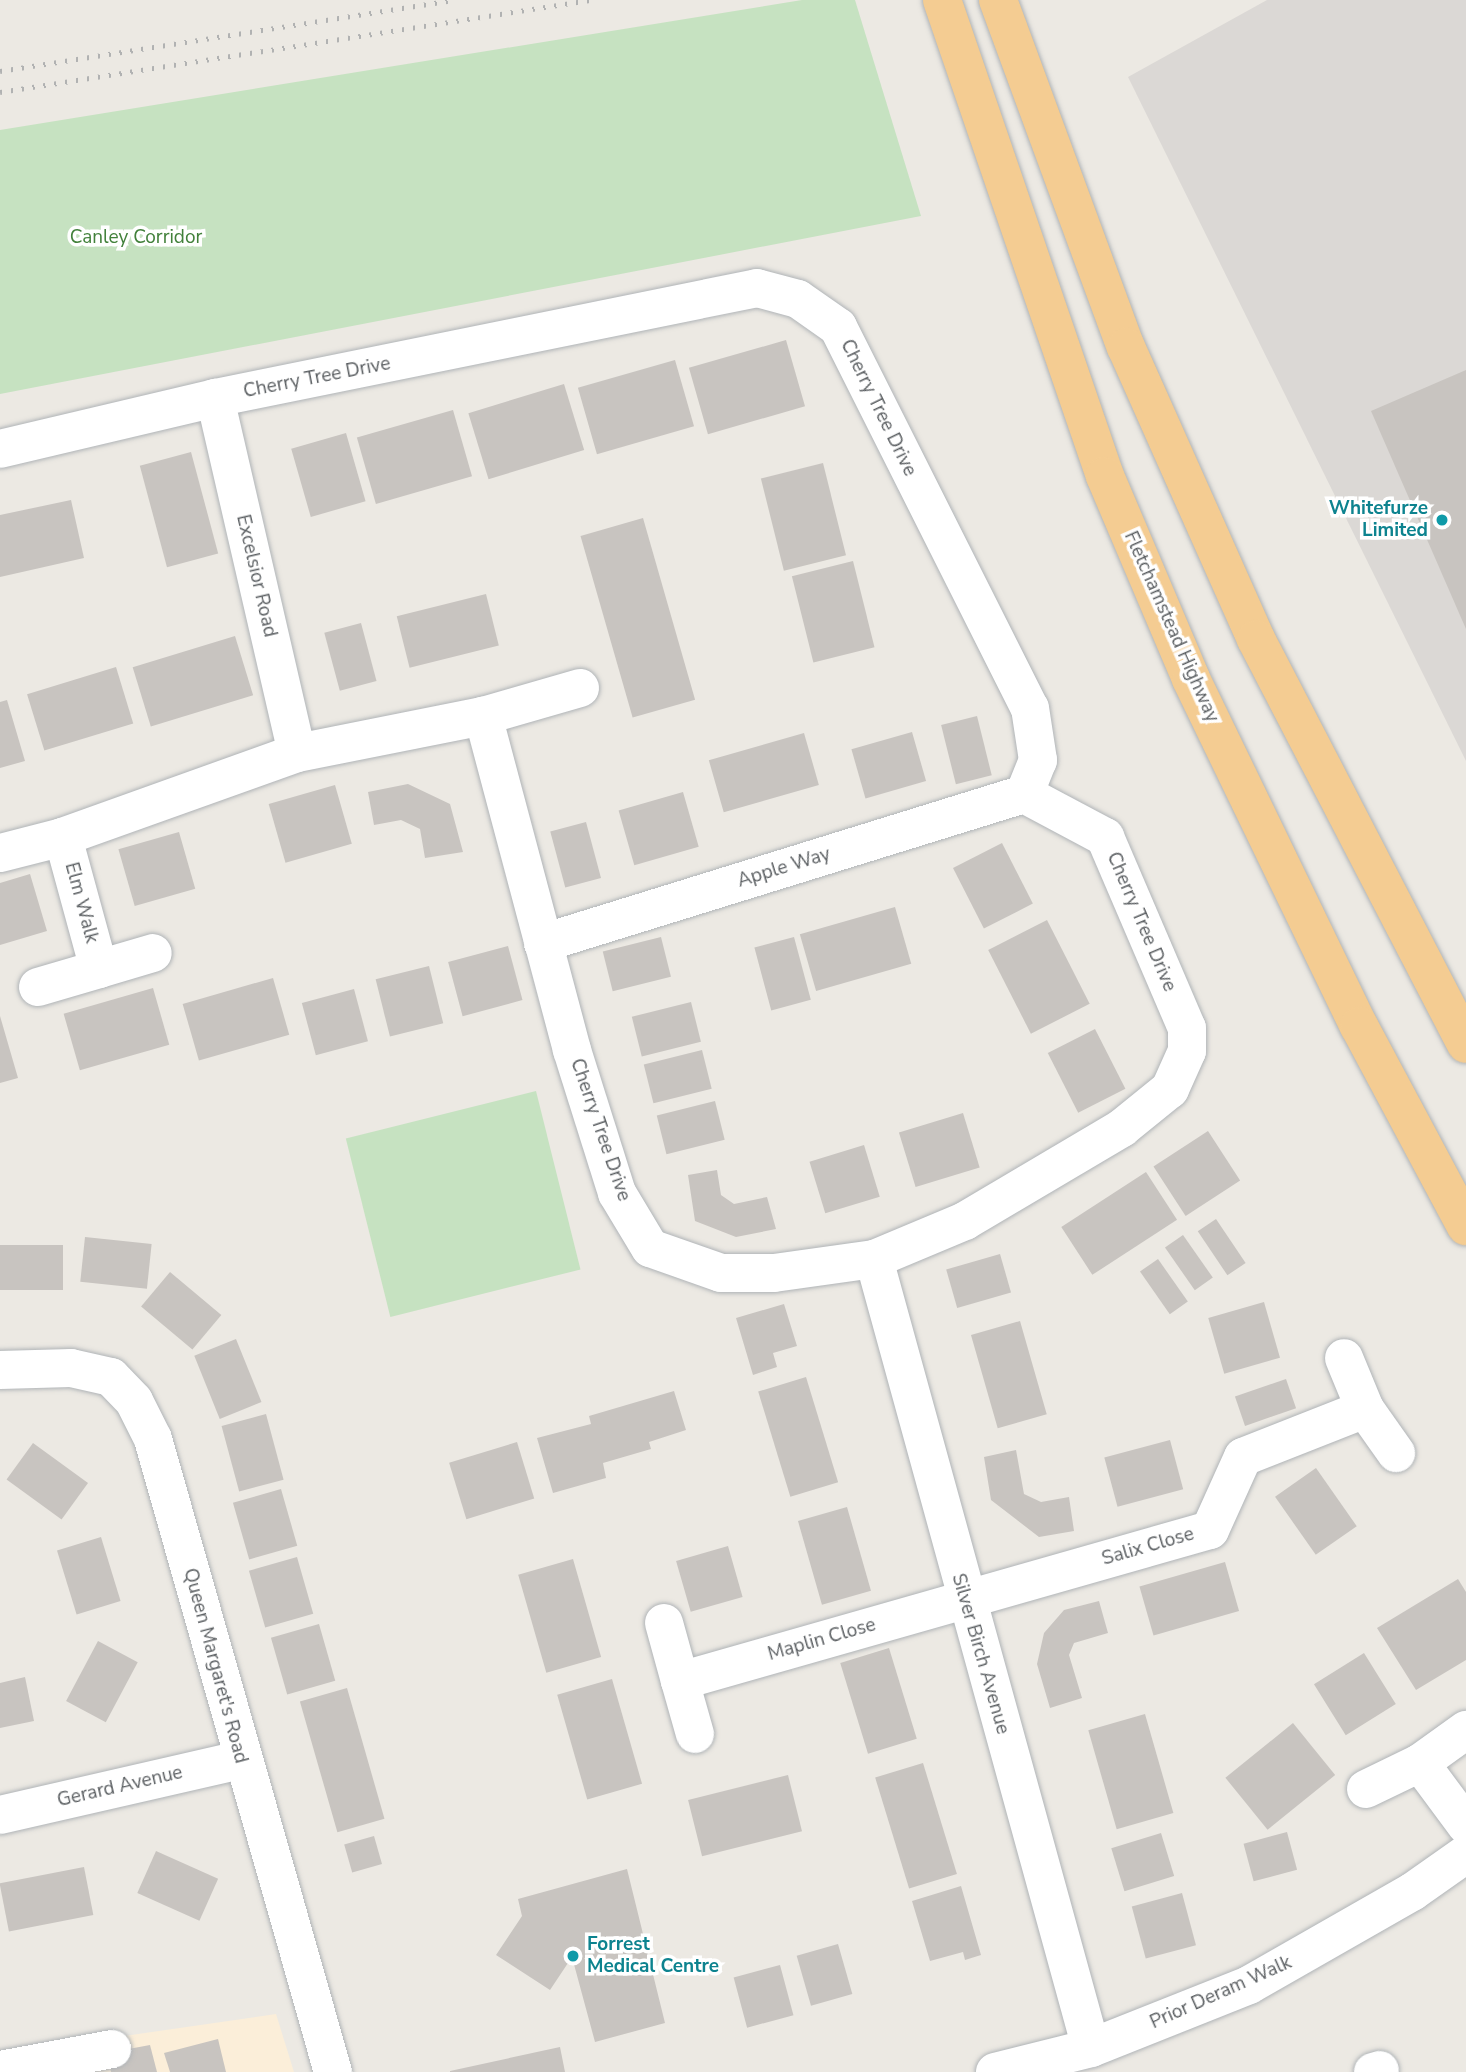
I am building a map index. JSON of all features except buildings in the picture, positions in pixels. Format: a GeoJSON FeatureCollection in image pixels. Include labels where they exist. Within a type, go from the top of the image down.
{"type":"FeatureCollection","features":[{"type":"Feature","properties":{"kind":"highway","name":"Fletchamstead Highway"},"geometry":{"type":"LineString","coordinates":[[942,0],[1105,476],[1186,667],[1359,1026],[1466,1226]]}},
{"type":"Feature","properties":{"kind":"highway"},"geometry":{"type":"LineString","coordinates":[[998,0],[1126,347],[1250,626],[1466,1044]]}},
{"type":"Feature","properties":{"kind":"street","name":"Cherry Tree Drive"},"geometry":{"type":"LineString","coordinates":[[0,449],[215,398],[757,288],[798,299],[838,327],[1030,708],[1038,760],[1024,794],[1105,837],[1187,1028],[1179,1078],[1122,1128],[965,1221],[874,1259],[774,1273],[721,1273],[650,1248],[617,1193],[543,943],[483,716]]}},
{"type":"Feature","properties":{"kind":"street","name":"Excelsior Road"},"geometry":{"type":"LineString","coordinates":[[215,398],[297,753]]}},
{"type":"Feature","properties":{"kind":"street"},"geometry":{"type":"LineString","coordinates":[[0,853],[63,836],[297,753],[483,716],[580,688]]}},
{"type":"Feature","properties":{"kind":"street","name":"Apple Way"},"geometry":{"type":"LineString","coordinates":[[543,943],[1024,794]]}},
{"type":"Feature","properties":{"kind":"street","name":"Elm Walk"},"geometry":{"type":"LineString","coordinates":[[63,836],[99,969]]}},
{"type":"Feature","properties":{"kind":"street","name":"Elm Walk"},"geometry":{"type":"LineString","coordinates":[[38,987],[153,953]]}},
{"type":"Feature","properties":{"kind":"street","name":"Silver Birch Avenue"},"geometry":{"type":"LineString","coordinates":[[874,1259],[964,1600],[1091,2048]]}},
{"type":"Feature","properties":{"kind":"street"},"geometry":{"type":"LineString","coordinates":[[1344,1357],[1365,1409],[1395,1453]]}},
{"type":"Feature","properties":{"kind":"street","name":"Queen Margaret's Road"},"geometry":{"type":"LineString","coordinates":[[0,1370],[71,1368],[111,1377],[134,1401],[153,1439],[241,1760],[333,2072]]}},
{"type":"Feature","properties":{"kind":"street","name":"Salix Close"},"geometry":{"type":"LineString","coordinates":[[964,1600],[1210,1530],[1243,1457],[1365,1409]]}},
{"type":"Feature","properties":{"kind":"street","name":"Maplin Close"},"geometry":{"type":"LineString","coordinates":[[680,1681],[964,1600]]}},
{"type":"Feature","properties":{"kind":"street"},"geometry":{"type":"LineString","coordinates":[[664,1623],[695,1734]]}},
{"type":"Feature","properties":{"kind":"street"},"geometry":{"type":"LineString","coordinates":[[1366,1789],[1420,1763],[1466,1730]]}},
{"type":"Feature","properties":{"kind":"street","name":"Gerard Avenue"},"geometry":{"type":"LineString","coordinates":[[0,1815],[241,1760]]}},
{"type":"Feature","properties":{"kind":"street"},"geometry":{"type":"LineString","coordinates":[[1420,1763],[1466,1825]]}},
{"type":"Feature","properties":{"kind":"street","name":"Prior Deram Walk"},"geometry":{"type":"LineString","coordinates":[[995,2072],[1091,2048],[1249,1985],[1412,1892],[1466,1854]]}},
{"type":"Feature","properties":{"kind":"street"},"geometry":{"type":"LineString","coordinates":[[0,2070],[113,2049]]}},
{"type":"Feature","properties":{"kind":"shaded area"},"geometry":{"type":"Polygon","coordinates":[[[1267,0],[1466,0],[1466,761],[1128,77],[1267,0]]]}},
{"type":"Feature","properties":{"kind":"shaded area"},"geometry":{"type":"Polygon","coordinates":[[[276,2014],[294,2072],[0,2072],[0,2054],[276,2014]]]}},
{"type":"Feature","properties":{"kind":"green space","name":"Canley Corridor"},"geometry":{"type":"Polygon","coordinates":[[[802,0],[855,0],[921,216],[0,394],[0,130],[802,0]]]}},
{"type":"Feature","properties":{"kind":"green space"},"geometry":{"type":"Polygon","coordinates":[[[536,1091],[581,1270],[390,1317],[346,1138],[536,1091]]]}},
{"type":"Feature","properties":{"kind":"railway"},"geometry":{"type":"LineString","coordinates":[[0,71],[453,0]]}},
{"type":"Feature","properties":{"kind":"railway"},"geometry":{"type":"LineString","coordinates":[[0,92],[590,0]]}},
{"type":"Feature","properties":{"kind":"place","name":"Whitefurze Limited"},"geometry":{"type":"Point","coordinates":[1442,520]}},
{"type":"Feature","properties":{"kind":"place","name":"Forrest Medical Centre"},"geometry":{"type":"Point","coordinates":[573,1956]}}]}
